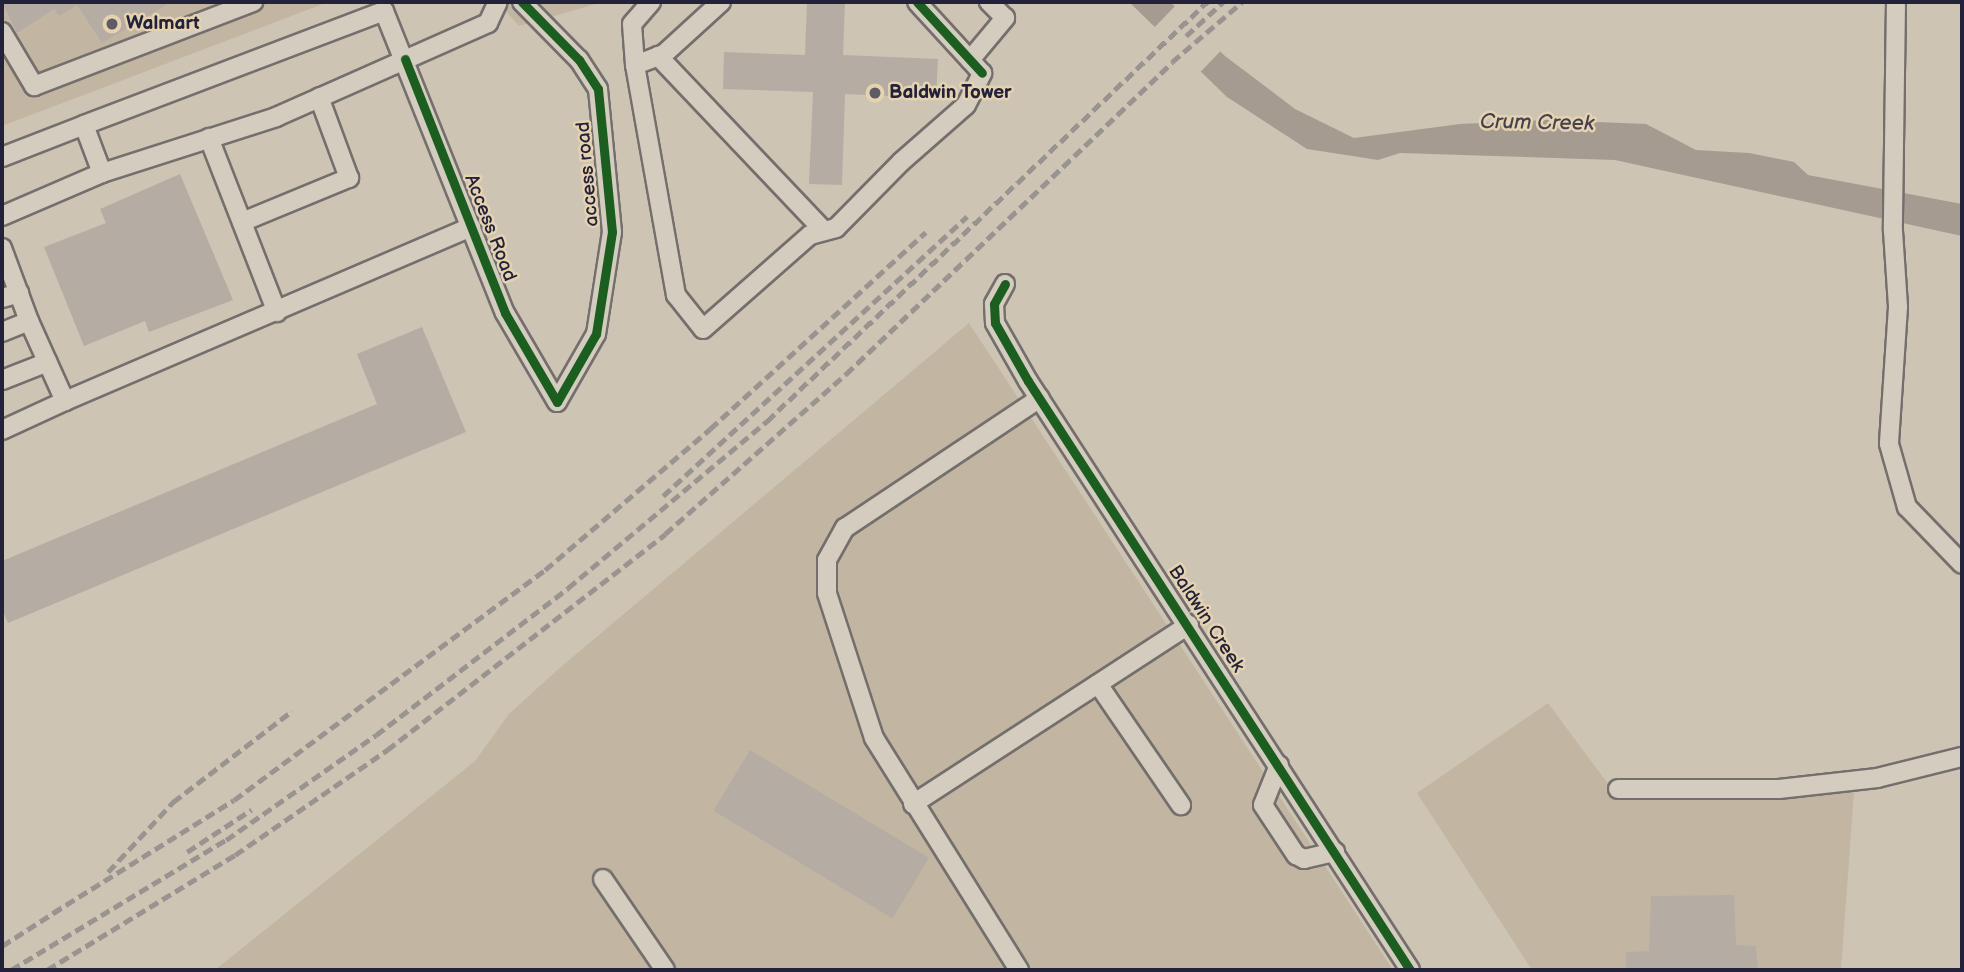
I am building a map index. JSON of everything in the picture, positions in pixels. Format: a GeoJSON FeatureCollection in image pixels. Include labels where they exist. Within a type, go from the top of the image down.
{"type":"FeatureCollection","features":[{"type":"Feature","properties":{"kind":"street"},"geometry":{"type":"LineString","coordinates":[[2,32],[34,86],[253,2]]}},
{"type":"Feature","properties":{"kind":"street"},"geometry":{"type":"LineString","coordinates":[[2,216],[102,173],[209,138],[319,97],[488,23],[498,2]]}},
{"type":"Feature","properties":{"kind":"street","name":"access road"},"geometry":{"type":"LineString","coordinates":[[522,2],[579,60],[598,89],[612,232],[596,334],[557,402]]}},
{"type":"Feature","properties":{"kind":"street"},"geometry":{"type":"LineString","coordinates":[[651,2],[632,24],[635,65],[676,295],[703,329],[810,235],[836,228],[901,162],[966,105],[976,66],[1005,18],[989,2]]}},
{"type":"Feature","properties":{"kind":"street"},"geometry":{"type":"LineString","coordinates":[[635,65],[658,56],[721,2]]}},
{"type":"Feature","properties":{"kind":"street"},"geometry":{"type":"LineString","coordinates":[[917,2],[976,66]]}},
{"type":"Feature","properties":{"kind":"street"},"geometry":{"type":"LineString","coordinates":[[1896,2],[1893,231],[1898,307],[1889,444],[1908,507],[1962,564]]}},
{"type":"Feature","properties":{"kind":"street","name":"Access Road"},"geometry":{"type":"LineString","coordinates":[[84,125],[384,11],[505,313],[557,402]]}},
{"type":"Feature","properties":{"kind":"street"},"geometry":{"type":"LineString","coordinates":[[658,56],[824,231]]}},
{"type":"Feature","properties":{"kind":"street"},"geometry":{"type":"LineString","coordinates":[[242,222],[349,177],[319,97]]}},
{"type":"Feature","properties":{"kind":"street"},"geometry":{"type":"LineString","coordinates":[[2,157],[84,125],[102,173]]}},
{"type":"Feature","properties":{"kind":"street"},"geometry":{"type":"LineString","coordinates":[[209,138],[277,312]]}},
{"type":"Feature","properties":{"kind":"street"},"geometry":{"type":"LineString","coordinates":[[2,430],[277,312],[324,287],[471,227]]}},
{"type":"Feature","properties":{"kind":"street"},"geometry":{"type":"LineString","coordinates":[[2,248],[10,296],[29,321],[65,401]]}},
{"type":"Feature","properties":{"kind":"street","name":"Baldwin Creek"},"geometry":{"type":"LineString","coordinates":[[1005,284],[993,304],[995,323],[1040,398],[1410,970]]}},
{"type":"Feature","properties":{"kind":"street"},"geometry":{"type":"LineString","coordinates":[[2,332],[29,321]]}},
{"type":"Feature","properties":{"kind":"street"},"geometry":{"type":"LineString","coordinates":[[2,380],[48,362]]}},
{"type":"Feature","properties":{"kind":"street"},"geometry":{"type":"LineString","coordinates":[[1019,970],[874,738],[827,593],[829,553],[845,528],[1040,398]]}},
{"type":"Feature","properties":{"kind":"street"},"geometry":{"type":"LineString","coordinates":[[913,804],[1189,625]]}},
{"type":"Feature","properties":{"kind":"street"},"geometry":{"type":"LineString","coordinates":[[1098,684],[1181,805]]}},
{"type":"Feature","properties":{"kind":"street"},"geometry":{"type":"LineString","coordinates":[[1618,789],[1779,789],[1877,778],[1962,757]]}},
{"type":"Feature","properties":{"kind":"street"},"geometry":{"type":"LineString","coordinates":[[1279,765],[1263,805],[1296,855],[1304,859],[1335,852]]}},
{"type":"Feature","properties":{"kind":"street"},"geometry":{"type":"LineString","coordinates":[[603,879],[664,970]]}},
{"type":"Feature","properties":{"kind":"shaded area"},"geometry":{"type":"Polygon","coordinates":[[[2,2],[328,2],[2,126],[2,2]]]}},
{"type":"Feature","properties":{"kind":"shaded area"},"geometry":{"type":"Polygon","coordinates":[[[498,2],[603,2],[519,26],[498,2]]]}},
{"type":"Feature","properties":{"kind":"shaded area"},"geometry":{"type":"Polygon","coordinates":[[[969,323],[1393,970],[215,970],[475,761],[509,714],[555,672],[969,323]]]}},
{"type":"Feature","properties":{"kind":"shaded area"},"geometry":{"type":"Polygon","coordinates":[[[1548,703],[1614,792],[1854,792],[1841,970],[1532,970],[1417,793],[1548,703]]]}},
{"type":"Feature","properties":{"kind":"water","name":"Crum Creek"},"geometry":{"type":"Polygon","coordinates":[[[1129,2],[1170,2],[1225,56],[1295,109],[1354,138],[1460,124],[1547,120],[1646,124],[1696,150],[1749,153],[1794,162],[1808,175],[1962,204],[1962,236],[1615,160],[1400,153],[1378,160],[1307,149],[1227,97],[1129,2]]]}},
{"type":"Feature","properties":{"kind":"pier"},"geometry":{"type":"Polygon","coordinates":[[[1177,4],[1223,48],[1199,73],[1153,28],[1177,4]]]}},
{"type":"Feature","properties":{"kind":"building","name":"Walmart"},"geometry":{"type":"Polygon","coordinates":[[[2,2],[171,2],[102,43],[77,5],[59,16],[54,9],[17,33],[2,2]]]}},
{"type":"Feature","properties":{"kind":"building","name":"Baldwin Tower"},"geometry":{"type":"Polygon","coordinates":[[[807,2],[845,2],[843,55],[938,59],[936,98],[845,94],[842,185],[809,184],[813,92],[723,89],[724,52],[805,55],[807,2]]]}},
{"type":"Feature","properties":{"kind":"building"},"geometry":{"type":"Polygon","coordinates":[[[180,174],[233,300],[149,332],[145,321],[84,346],[44,247],[106,223],[100,209],[180,174]]]}},
{"type":"Feature","properties":{"kind":"building"},"geometry":{"type":"Polygon","coordinates":[[[422,327],[466,432],[8,623],[2,609],[2,561],[377,404],[357,354],[422,327]]]}},
{"type":"Feature","properties":{"kind":"building"},"geometry":{"type":"Polygon","coordinates":[[[750,750],[929,858],[893,919],[713,811],[750,750]]]}},
{"type":"Feature","properties":{"kind":"building"},"geometry":{"type":"Polygon","coordinates":[[[1734,895],[1736,945],[1756,946],[1758,970],[1626,970],[1626,952],[1649,951],[1651,896],[1734,895]]]}},
{"type":"Feature","properties":{"kind":"railway"},"geometry":{"type":"LineString","coordinates":[[11,970],[226,840],[376,735],[568,588],[767,421],[1207,2]]}},
{"type":"Feature","properties":{"kind":"railway"},"geometry":{"type":"LineString","coordinates":[[1186,36],[1223,2]]}},
{"type":"Feature","properties":{"kind":"railway"},"geometry":{"type":"LineString","coordinates":[[47,970],[235,855],[387,750],[665,534],[846,374],[1172,62],[1242,2]]}},
{"type":"Feature","properties":{"kind":"railway"},"geometry":{"type":"LineString","coordinates":[[663,496],[967,216]]}},
{"type":"Feature","properties":{"kind":"railway"},"geometry":{"type":"LineString","coordinates":[[53,913],[234,800],[545,570],[710,429],[926,232]]}},
{"type":"Feature","properties":{"kind":"railway"},"geometry":{"type":"LineString","coordinates":[[108,872],[173,802],[292,711]]}},
{"type":"Feature","properties":{"kind":"railway"},"geometry":{"type":"LineString","coordinates":[[187,852],[251,810]]}},
{"type":"Feature","properties":{"kind":"railway"},"geometry":{"type":"LineString","coordinates":[[2,946],[61,908]]}},
{"type":"Feature","properties":{"kind":"cycle path"},"geometry":{"type":"LineString","coordinates":[[405,59],[505,313],[557,402],[596,334],[612,232],[598,89],[579,60],[522,2]]}},
{"type":"Feature","properties":{"kind":"cycle path"},"geometry":{"type":"LineString","coordinates":[[917,2],[982,73]]}},
{"type":"Feature","properties":{"kind":"cycle path"},"geometry":{"type":"LineString","coordinates":[[1005,284],[994,304],[995,323],[1028,381],[1410,970]]}},
{"type":"Feature","properties":{"kind":"place","name":"Walmart"},"geometry":{"type":"Point","coordinates":[112,24]}},
{"type":"Feature","properties":{"kind":"place","name":"Baldwin Tower"},"geometry":{"type":"Point","coordinates":[875,93]}}]}
